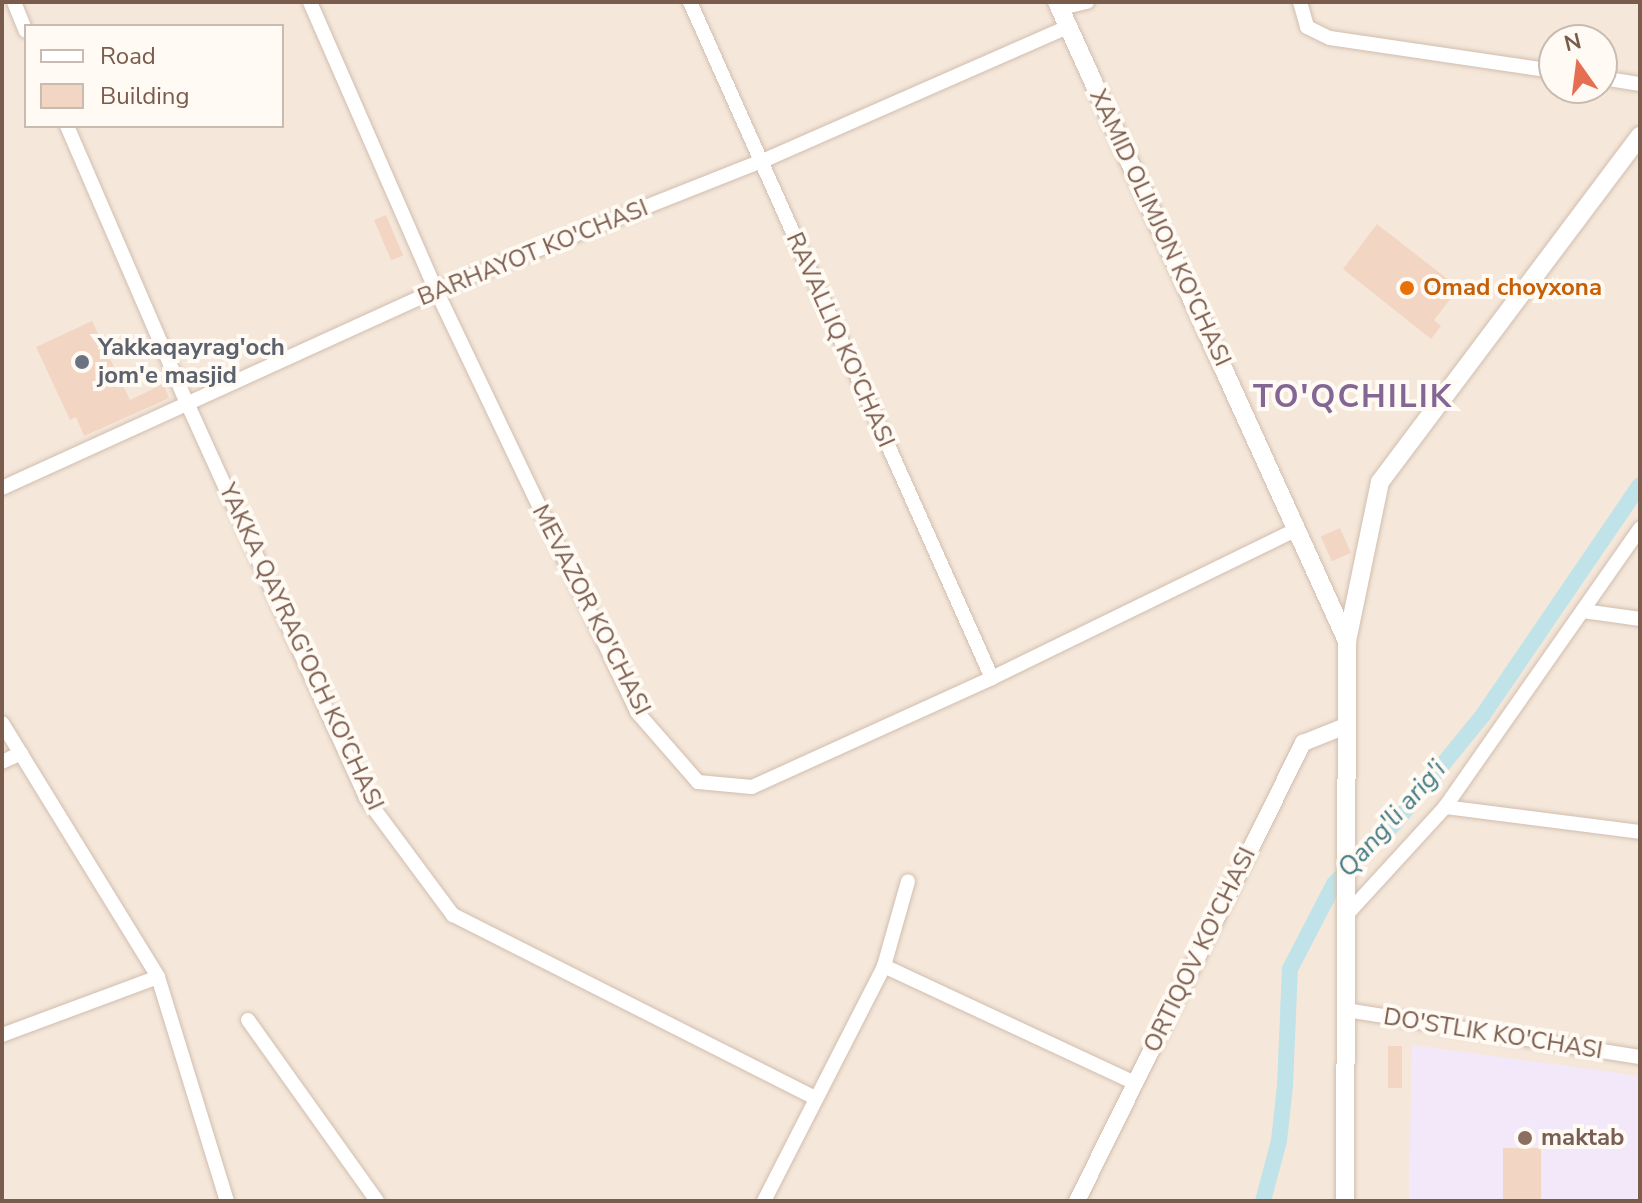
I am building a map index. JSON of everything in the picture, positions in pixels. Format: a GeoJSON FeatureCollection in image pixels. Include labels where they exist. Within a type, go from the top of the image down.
{"type":"FeatureCollection","features":[{"type":"Feature","properties":{"kind":"main road","name":"XAMID OLIMJON KO'CHASI"},"geometry":{"type":"LineString","coordinates":[[1058,5],[1347,641],[1348,913]]}},
{"type":"Feature","properties":{"kind":"main road"},"geometry":{"type":"LineString","coordinates":[[1347,641],[1380,482],[1640,136]]}},
{"type":"Feature","properties":{"kind":"main road"},"geometry":{"type":"LineString","coordinates":[[1345,1201],[1348,913]]}},
{"type":"Feature","properties":{"kind":"street"},"geometry":{"type":"LineString","coordinates":[[14,2],[24,26]]}},
{"type":"Feature","properties":{"kind":"street","name":"MEVAZOR KO'CHASI"},"geometry":{"type":"LineString","coordinates":[[310,2],[436,290],[637,712],[698,782],[752,787],[992,678],[1297,529]]}},
{"type":"Feature","properties":{"kind":"street","name":"RAVALLIQ KO'CHASI"},"geometry":{"type":"LineString","coordinates":[[690,2],[992,678]]}},
{"type":"Feature","properties":{"kind":"street"},"geometry":{"type":"LineString","coordinates":[[1058,5],[1087,2]]}},
{"type":"Feature","properties":{"kind":"street"},"geometry":{"type":"LineString","coordinates":[[1300,2],[1307,27],[1330,38],[1538,69]]}},
{"type":"Feature","properties":{"kind":"street","name":"BARHAYOT KO'CHASI"},"geometry":{"type":"LineString","coordinates":[[2,487],[436,290],[760,162],[1068,27]]}},
{"type":"Feature","properties":{"kind":"street"},"geometry":{"type":"LineString","coordinates":[[1618,81],[1640,84]]}},
{"type":"Feature","properties":{"kind":"street","name":"YAKKA QAYRAG'OCH KO'CHASI"},"geometry":{"type":"LineString","coordinates":[[68,128],[188,405],[366,798],[453,915],[815,1098]]}},
{"type":"Feature","properties":{"kind":"street"},"geometry":{"type":"LineString","coordinates":[[1348,913],[1445,807],[1640,528]]}},
{"type":"Feature","properties":{"kind":"street"},"geometry":{"type":"LineString","coordinates":[[1583,611],[1640,619]]}},
{"type":"Feature","properties":{"kind":"street"},"geometry":{"type":"LineString","coordinates":[[2,723],[158,977],[227,1201]]}},
{"type":"Feature","properties":{"kind":"street","name":"ORTIQOV KO'CHASI"},"geometry":{"type":"LineString","coordinates":[[1077,1201],[1303,743],[1348,725]]}},
{"type":"Feature","properties":{"kind":"street"},"geometry":{"type":"LineString","coordinates":[[2,762],[21,753]]}},
{"type":"Feature","properties":{"kind":"street"},"geometry":{"type":"LineString","coordinates":[[1445,807],[1640,832]]}},
{"type":"Feature","properties":{"kind":"street"},"geometry":{"type":"LineString","coordinates":[[764,1201],[884,966],[908,881]]}},
{"type":"Feature","properties":{"kind":"street"},"geometry":{"type":"LineString","coordinates":[[884,966],[1135,1083]]}},
{"type":"Feature","properties":{"kind":"street"},"geometry":{"type":"LineString","coordinates":[[2,1035],[158,977]]}},
{"type":"Feature","properties":{"kind":"street","name":"DO'STLIK KO'CHASI"},"geometry":{"type":"LineString","coordinates":[[1346,1010],[1640,1057]]}},
{"type":"Feature","properties":{"kind":"street"},"geometry":{"type":"LineString","coordinates":[[248,1020],[377,1201]]}},
{"type":"Feature","properties":{"kind":"shaded area"},"geometry":{"type":"Polygon","coordinates":[[[2,2],[1640,2],[1640,1201],[2,1201],[2,2]]]}},
{"type":"Feature","properties":{"kind":"shaded area","name":"maktab"},"geometry":{"type":"Polygon","coordinates":[[[1412,1045],[1640,1076],[1640,1201],[1409,1201],[1412,1045]]]}},
{"type":"Feature","properties":{"kind":"building"},"geometry":{"type":"Polygon","coordinates":[[[386,215],[403,256],[391,261],[374,220],[386,215]]]}},
{"type":"Feature","properties":{"kind":"building"},"geometry":{"type":"Polygon","coordinates":[[[1377,224],[1459,288],[1434,320],[1441,326],[1431,339],[1343,269],[1377,224]]]}},
{"type":"Feature","properties":{"kind":"building"},"geometry":{"type":"Polygon","coordinates":[[[92,321],[130,400],[163,384],[169,398],[84,436],[76,417],[70,420],[36,347],[92,321]]]}},
{"type":"Feature","properties":{"kind":"building"},"geometry":{"type":"Polygon","coordinates":[[[1340,528],[1351,553],[1332,561],[1321,537],[1340,528]]]}},
{"type":"Feature","properties":{"kind":"building"},"geometry":{"type":"Polygon","coordinates":[[[1388,1046],[1402,1046],[1402,1088],[1388,1088],[1388,1046]]]}},
{"type":"Feature","properties":{"kind":"building"},"geometry":{"type":"Polygon","coordinates":[[[1503,1148],[1541,1148],[1541,1200],[1503,1200],[1503,1148]]]}},
{"type":"Feature","properties":{"kind":"waterway","name":"Qang'li arig'i"},"geometry":{"type":"LineString","coordinates":[[1263,1201],[1279,1141],[1285,1086],[1290,969],[1334,884],[1395,823],[1483,715],[1640,485]]}},
{"type":"Feature","properties":{"kind":"place","name":"Omad choyxona"},"geometry":{"type":"Point","coordinates":[1407,288]}},
{"type":"Feature","properties":{"kind":"place","name":"Yakkaqayrag'och jom'e masjid"},"geometry":{"type":"Point","coordinates":[82,362]}},
{"type":"Feature","properties":{"kind":"place","name":"maktab"},"geometry":{"type":"Point","coordinates":[1525,1138]}},
{"type":"Feature","properties":{"kind":"district","name":"TO'QCHILIK"},"geometry":{"type":"Point","coordinates":[1353,397]}}]}
